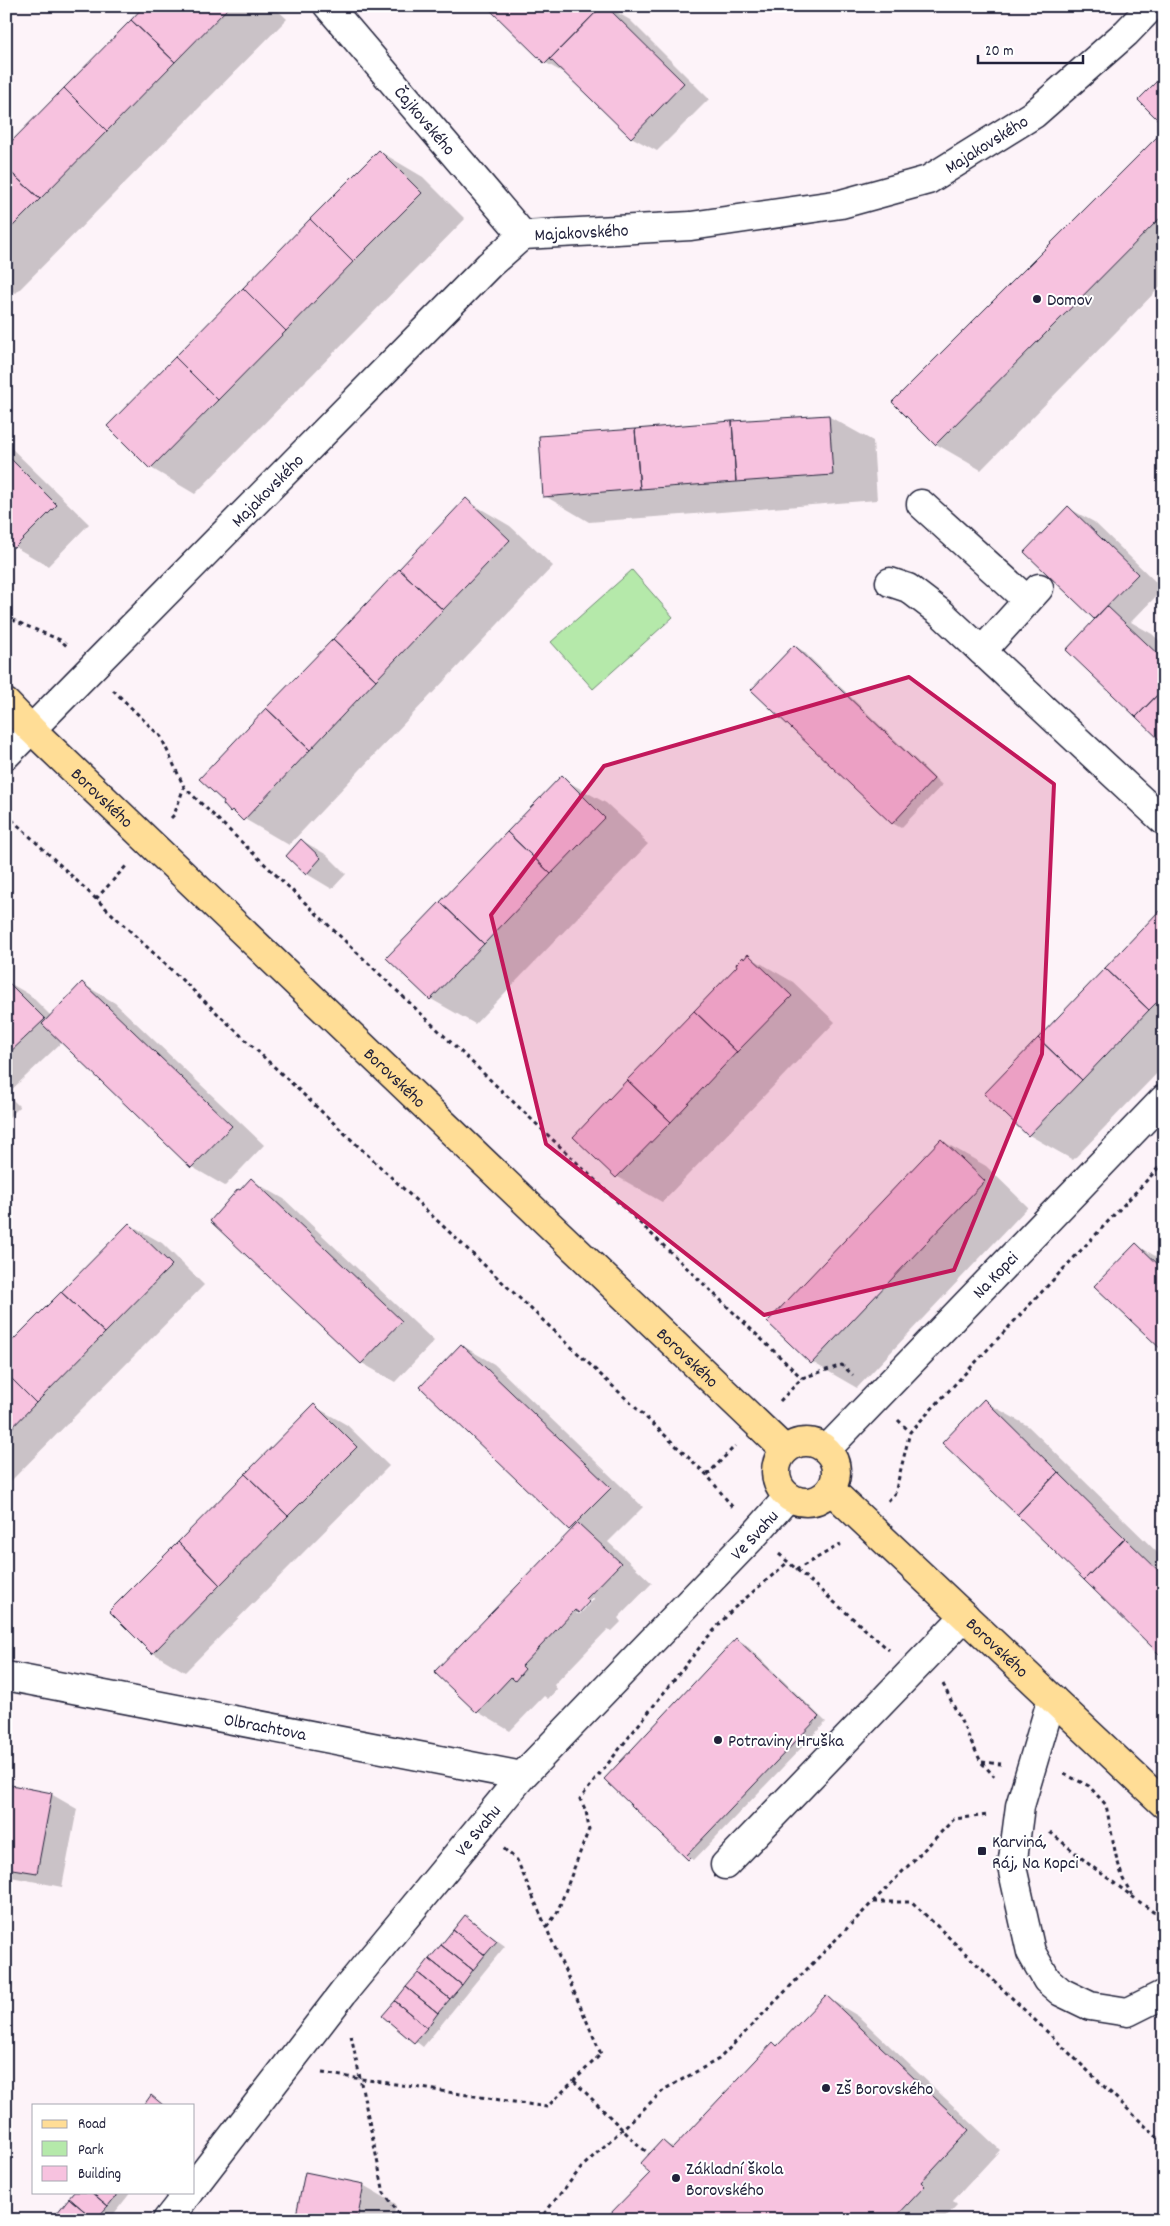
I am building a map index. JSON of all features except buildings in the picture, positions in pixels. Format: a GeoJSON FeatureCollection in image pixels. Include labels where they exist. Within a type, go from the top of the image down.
{"type":"FeatureCollection","features":[{"type":"Feature","properties":{"kind":"main road","name":"Borovského"},"geometry":{"type":"LineString","coordinates":[[6,702],[32,730],[785,1450]]}},
{"type":"Feature","properties":{"kind":"main road"},"geometry":{"type":"LineString","coordinates":[[804,1441],[813,1442],[827,1449],[835,1460],[837,1470],[836,1479],[831,1490],[818,1501],[808,1503],[798,1502],[788,1497],[781,1490],[776,1480],[778,1459],[785,1450],[804,1441]]}},
{"type":"Feature","properties":{"kind":"main road","name":"Borovského"},"geometry":{"type":"LineString","coordinates":[[831,1490],[1164,1804]]}},
{"type":"Feature","properties":{"kind":"street","name":"Čajkovského"},"geometry":{"type":"LineString","coordinates":[[328,6],[523,235]]}},
{"type":"Feature","properties":{"kind":"street","name":"Majakovského"},"geometry":{"type":"LineString","coordinates":[[6,755],[489,265],[523,235],[691,226],[842,204],[928,180],[1034,114],[1126,33],[1152,6]]}},
{"type":"Feature","properties":{"kind":"street"},"geometry":{"type":"LineString","coordinates":[[921,504],[1034,594],[982,651]]}},
{"type":"Feature","properties":{"kind":"street"},"geometry":{"type":"LineString","coordinates":[[890,582],[908,588],[942,614],[1164,821]]}},
{"type":"Feature","properties":{"kind":"street","name":"Na Kopci"},"geometry":{"type":"LineString","coordinates":[[827,1449],[1164,1099]]}},
{"type":"Feature","properties":{"kind":"street","name":"Ve Svahu"},"geometry":{"type":"LineString","coordinates":[[195,2185],[343,1993],[522,1776],[757,1532],[788,1497]]}},
{"type":"Feature","properties":{"kind":"street"},"geometry":{"type":"LineString","coordinates":[[726,1865],[965,1616]]}},
{"type":"Feature","properties":{"kind":"street","name":"Olbrachtova"},"geometry":{"type":"LineString","coordinates":[[6,1676],[522,1776]]}},
{"type":"Feature","properties":{"kind":"street"},"geometry":{"type":"LineString","coordinates":[[1052,1698],[1020,1806],[1012,1867],[1032,1952],[1047,1980],[1060,1992],[1075,2000],[1118,2012],[1128,2012],[1164,1994]]}},
{"type":"Feature","properties":{"kind":"street"},"geometry":{"type":"LineString","coordinates":[[167,2220],[187,2194]]}},
{"type":"Feature","properties":{"kind":"path"},"geometry":{"type":"LineString","coordinates":[[6,623],[10,619]]}},
{"type":"Feature","properties":{"kind":"path"},"geometry":{"type":"LineString","coordinates":[[184,787],[802,1378]]}},
{"type":"Feature","properties":{"kind":"path"},"geometry":{"type":"LineString","coordinates":[[6,814],[707,1475],[726,1500],[788,1562],[896,1655],[921,1663],[939,1675],[981,1762],[1020,1806],[1090,1865],[1164,1920]]}},
{"type":"Feature","properties":{"kind":"path"},"geometry":{"type":"LineString","coordinates":[[910,1432],[1164,1162]]}},
{"type":"Feature","properties":{"kind":"path"},"geometry":{"type":"LineString","coordinates":[[547,1928],[557,1913],[589,1830],[586,1811],[580,1798],[707,1638],[733,1609],[788,1562]]}},
{"type":"Feature","properties":{"kind":"path"},"geometry":{"type":"LineString","coordinates":[[981,1762],[1068,1775],[1089,1786],[1106,1805],[1116,1856],[1123,1879],[1133,1897]]}},
{"type":"Feature","properties":{"kind":"path"},"geometry":{"type":"LineString","coordinates":[[539,2220],[582,2167],[621,2128],[665,2089],[719,2059],[954,1819],[989,1815],[992,1807]]}},
{"type":"Feature","properties":{"kind":"path"},"geometry":{"type":"LineString","coordinates":[[284,2069],[360,2078],[547,2106],[602,2054],[517,1860],[479,1829]]}},
{"type":"Feature","properties":{"kind":"path"},"geometry":{"type":"LineString","coordinates":[[872,1902],[912,1902],[1164,2144]]}},
{"type":"Feature","properties":{"kind":"path"},"geometry":{"type":"LineString","coordinates":[[343,1993],[384,2193],[403,2220]]}},
{"type":"Feature","properties":{"kind":"path"},"geometry":{"type":"LineString","coordinates":[[574,2080],[649,2154]]}},
{"type":"Feature","properties":{"kind":"highlighted area"},"geometry":{"type":"Polygon","coordinates":[[[909,677],[1054,784],[1042,1054],[954,1270],[764,1315],[546,1144],[491,915],[604,766],[909,677]]]}},
{"type":"Feature","properties":{"kind":"green space"},"geometry":{"type":"Polygon","coordinates":[[[632,570],[673,617],[593,689],[551,642],[632,570]]]}},
{"type":"Feature","properties":{"kind":"place","name":"Domov"},"geometry":{"type":"Point","coordinates":[1037,299]}},
{"type":"Feature","properties":{"kind":"place","name":"Potraviny Hruška"},"geometry":{"type":"Point","coordinates":[718,1740]}},
{"type":"Feature","properties":{"kind":"place","name":"Karviná, Ráj, Na Kopci"},"geometry":{"type":"Point","coordinates":[982,1851]}},
{"type":"Feature","properties":{"kind":"place","name":"ZŠ Borovského"},"geometry":{"type":"Point","coordinates":[826,2088]}},
{"type":"Feature","properties":{"kind":"place","name":"Základní škola Borovského"},"geometry":{"type":"Point","coordinates":[676,2178]}}]}
